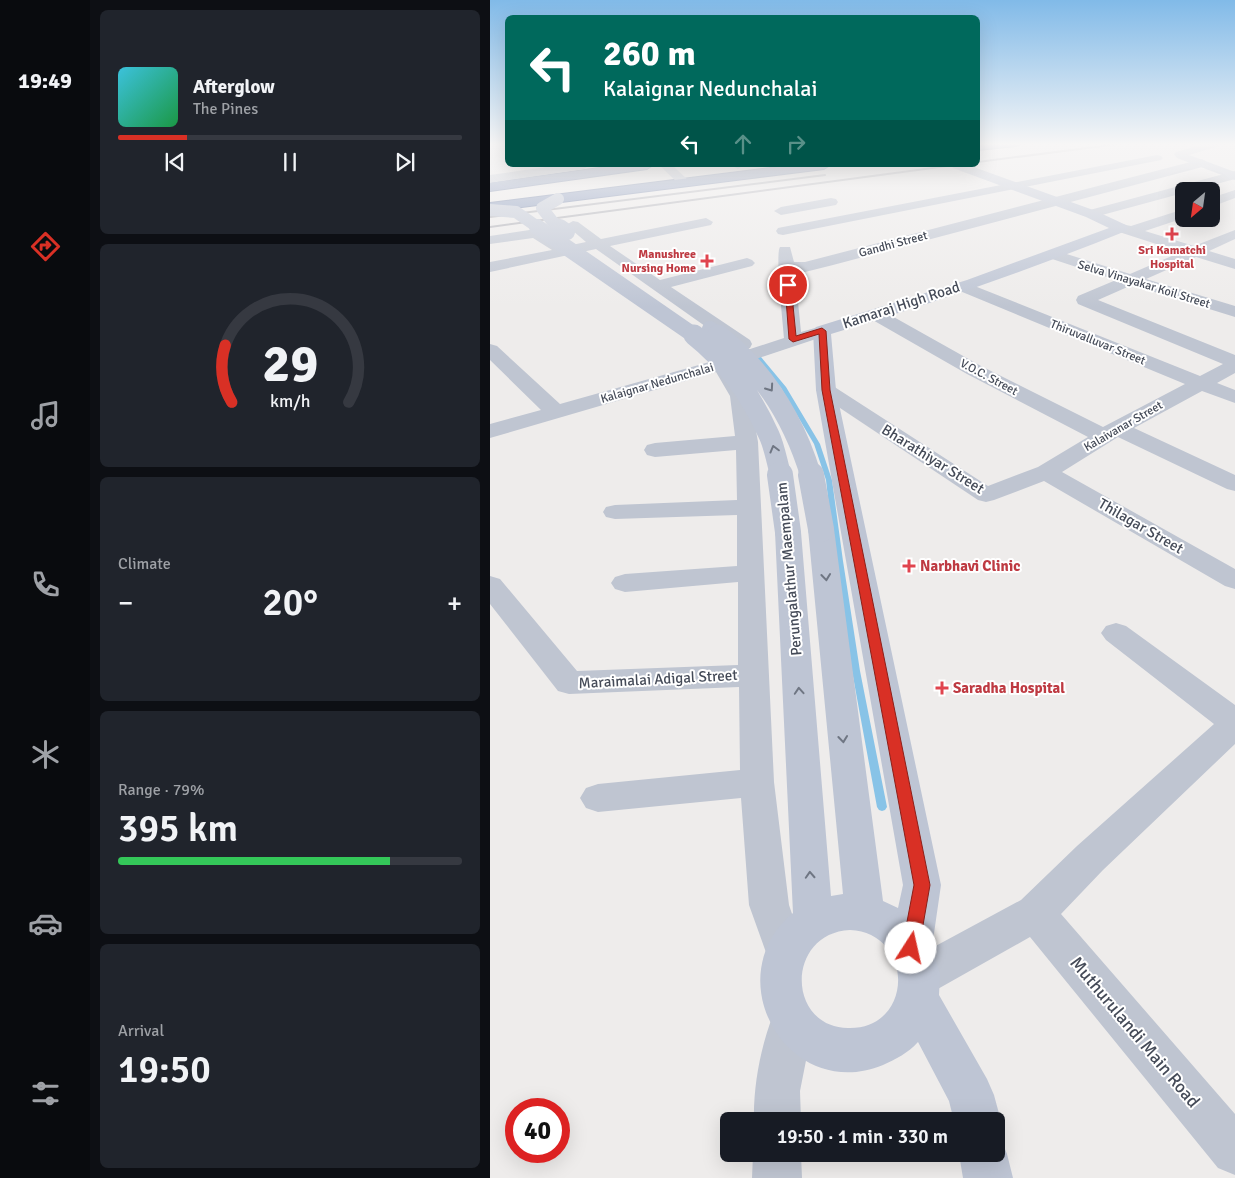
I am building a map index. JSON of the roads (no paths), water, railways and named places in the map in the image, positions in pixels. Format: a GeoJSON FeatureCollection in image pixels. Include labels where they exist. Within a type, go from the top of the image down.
{"type":"FeatureCollection","features":[{"type":"Feature","properties":{"kind":"highway"},"geometry":{"type":"LineString","coordinates":[[490,207],[537,198]]}},
{"type":"Feature","properties":{"kind":"highway"},"geometry":{"type":"LineString","coordinates":[[490,207],[566,198]]}},
{"type":"Feature","properties":{"kind":"main road"},"geometry":{"type":"LineString","coordinates":[[1047,198],[1126,229]]}},
{"type":"Feature","properties":{"kind":"main road","name":"Perungalathur Maempalam"},"geometry":{"type":"LineString","coordinates":[[558,199],[542,208],[552,221],[727,341],[755,368],[777,399],[797,436],[812,480],[820,529],[850,806],[865,914]]}},
{"type":"Feature","properties":{"kind":"main road","name":"Perungalathur Maempalam"},"geometry":{"type":"LineString","coordinates":[[490,207],[516,212],[677,322],[706,345],[731,372],[753,403],[770,437],[782,481],[788,532],[813,923]]}},
{"type":"Feature","properties":{"kind":"main road","name":"Kamaraj High Road"},"geometry":{"type":"LineString","coordinates":[[916,974],[922,885],[826,390],[822,331],[1054,255],[1126,229]]}},
{"type":"Feature","properties":{"kind":"main road"},"geometry":{"type":"LineString","coordinates":[[916,974],[908,1020],[891,1038],[868,1048],[844,1050],[820,1044],[799,1030],[786,1011],[779,988],[781,966],[790,945],[804,928],[824,917],[838,914],[865,914],[886,922],[903,936],[916,974],[971,1095],[975,1112]]}},
{"type":"Feature","properties":{"kind":"main road"},"geometry":{"type":"LineString","coordinates":[[985,1162],[988,1178]]}},
{"type":"Feature","properties":{"kind":"street"},"geometry":{"type":"LineString","coordinates":[[783,230],[949,198]]}},
{"type":"Feature","properties":{"kind":"street","name":"Gandhi Street"},"geometry":{"type":"LineString","coordinates":[[786,267],[805,267],[828,262],[1068,198]]}},
{"type":"Feature","properties":{"kind":"street"},"geometry":{"type":"LineString","coordinates":[[1091,214],[1150,198]]}},
{"type":"Feature","properties":{"kind":"street"},"geometry":{"type":"LineString","coordinates":[[793,339],[781,203],[841,201]]}},
{"type":"Feature","properties":{"kind":"street"},"geometry":{"type":"LineString","coordinates":[[1126,229],[1175,215]]}},
{"type":"Feature","properties":{"kind":"street"},"geometry":{"type":"LineString","coordinates":[[490,267],[706,222]]}},
{"type":"Feature","properties":{"kind":"street"},"geometry":{"type":"LineString","coordinates":[[573,225],[597,245],[703,314],[756,354]]}},
{"type":"Feature","properties":{"kind":"street"},"geometry":{"type":"LineString","coordinates":[[1126,229],[1235,264]]}},
{"type":"Feature","properties":{"kind":"street"},"geometry":{"type":"LineString","coordinates":[[490,240],[536,233],[565,251],[703,346],[720,366],[740,396],[747,442],[752,675],[757,782],[769,905],[786,955]]}},
{"type":"Feature","properties":{"kind":"street"},"geometry":{"type":"LineString","coordinates":[[1235,234],[1084,300],[1215,352],[1235,363]]}},
{"type":"Feature","properties":{"kind":"street","name":"Selva Vinayakar Koil Street"},"geometry":{"type":"LineString","coordinates":[[1054,255],[1235,312]]}},
{"type":"Feature","properties":{"kind":"street"},"geometry":{"type":"LineString","coordinates":[[659,285],[747,263]]}},
{"type":"Feature","properties":{"kind":"street","name":"Thiruvalluvar Street"},"geometry":{"type":"LineString","coordinates":[[961,286],[1235,397]]}},
{"type":"Feature","properties":{"kind":"street","name":"V.O.C. Street"},"geometry":{"type":"LineString","coordinates":[[877,314],[974,370],[1110,432],[1235,484]]}},
{"type":"Feature","properties":{"kind":"street","name":"Kalaignar Nedunchalai"},"geometry":{"type":"LineString","coordinates":[[490,431],[720,366],[793,339],[822,331]]}},
{"type":"Feature","properties":{"kind":"street"},"geometry":{"type":"LineString","coordinates":[[1215,352],[1235,342]]}},
{"type":"Feature","properties":{"kind":"street"},"geometry":{"type":"LineString","coordinates":[[490,350],[556,412]]}},
{"type":"Feature","properties":{"kind":"street","name":"Kalaivanar Street"},"geometry":{"type":"LineString","coordinates":[[1046,472],[1110,432],[1202,384],[1235,363]]}},
{"type":"Feature","properties":{"kind":"street"},"geometry":{"type":"LineString","coordinates":[[490,375],[511,370]]}},
{"type":"Feature","properties":{"kind":"street","name":"Bharathiyar Street"},"geometry":{"type":"LineString","coordinates":[[826,390],[986,495],[1046,472]]}},
{"type":"Feature","properties":{"kind":"street"},"geometry":{"type":"LineString","coordinates":[[655,450],[747,442]]}},
{"type":"Feature","properties":{"kind":"street","name":"Thilagar Street"},"geometry":{"type":"LineString","coordinates":[[1046,472],[1235,580]]}},
{"type":"Feature","properties":{"kind":"street"},"geometry":{"type":"LineString","coordinates":[[615,512],[748,507]]}},
{"type":"Feature","properties":{"kind":"street"},"geometry":{"type":"LineString","coordinates":[[625,583],[750,573]]}},
{"type":"Feature","properties":{"kind":"street","name":"Maraimalai Adigal Street"},"geometry":{"type":"LineString","coordinates":[[490,585],[569,683],[752,675]]}},
{"type":"Feature","properties":{"kind":"street"},"geometry":{"type":"LineString","coordinates":[[916,974],[1035,913],[1098,851],[1235,723],[1116,632]]}},
{"type":"Feature","properties":{"kind":"street"},"geometry":{"type":"LineString","coordinates":[[598,798],[757,782]]}},
{"type":"Feature","properties":{"kind":"street","name":"Muthurulandi Main Road"},"geometry":{"type":"LineString","coordinates":[[1035,913],[1235,1151]]}},
{"type":"Feature","properties":{"kind":"street"},"geometry":{"type":"LineString","coordinates":[[777,1112],[777,1091],[792,1020]]}},
{"type":"Feature","properties":{"kind":"street"},"geometry":{"type":"LineString","coordinates":[[777,1162],[777,1178]]}},
{"type":"Feature","properties":{"kind":"waterway"},"geometry":{"type":"LineString","coordinates":[[759,358],[783,387],[817,444],[829,480],[856,671],[882,807]]}},
{"type":"Feature","properties":{"kind":"railway"},"geometry":{"type":"LineString","coordinates":[[490,217],[642,198]]}},
{"type":"Feature","properties":{"kind":"railway"},"geometry":{"type":"LineString","coordinates":[[490,227],[708,198]]}},
{"type":"Feature","properties":{"kind":"place","name":"Sri Kamatchi Hospital"},"geometry":{"type":"Point","coordinates":[1172,234]}},
{"type":"Feature","properties":{"kind":"place","name":"Manushree Nursing Home"},"geometry":{"type":"Point","coordinates":[707,261]}},
{"type":"Feature","properties":{"kind":"place","name":"Narbhavi Clinic"},"geometry":{"type":"Point","coordinates":[909,566]}},
{"type":"Feature","properties":{"kind":"place","name":"Saradha Hospital"},"geometry":{"type":"Point","coordinates":[942,688]}}]}
